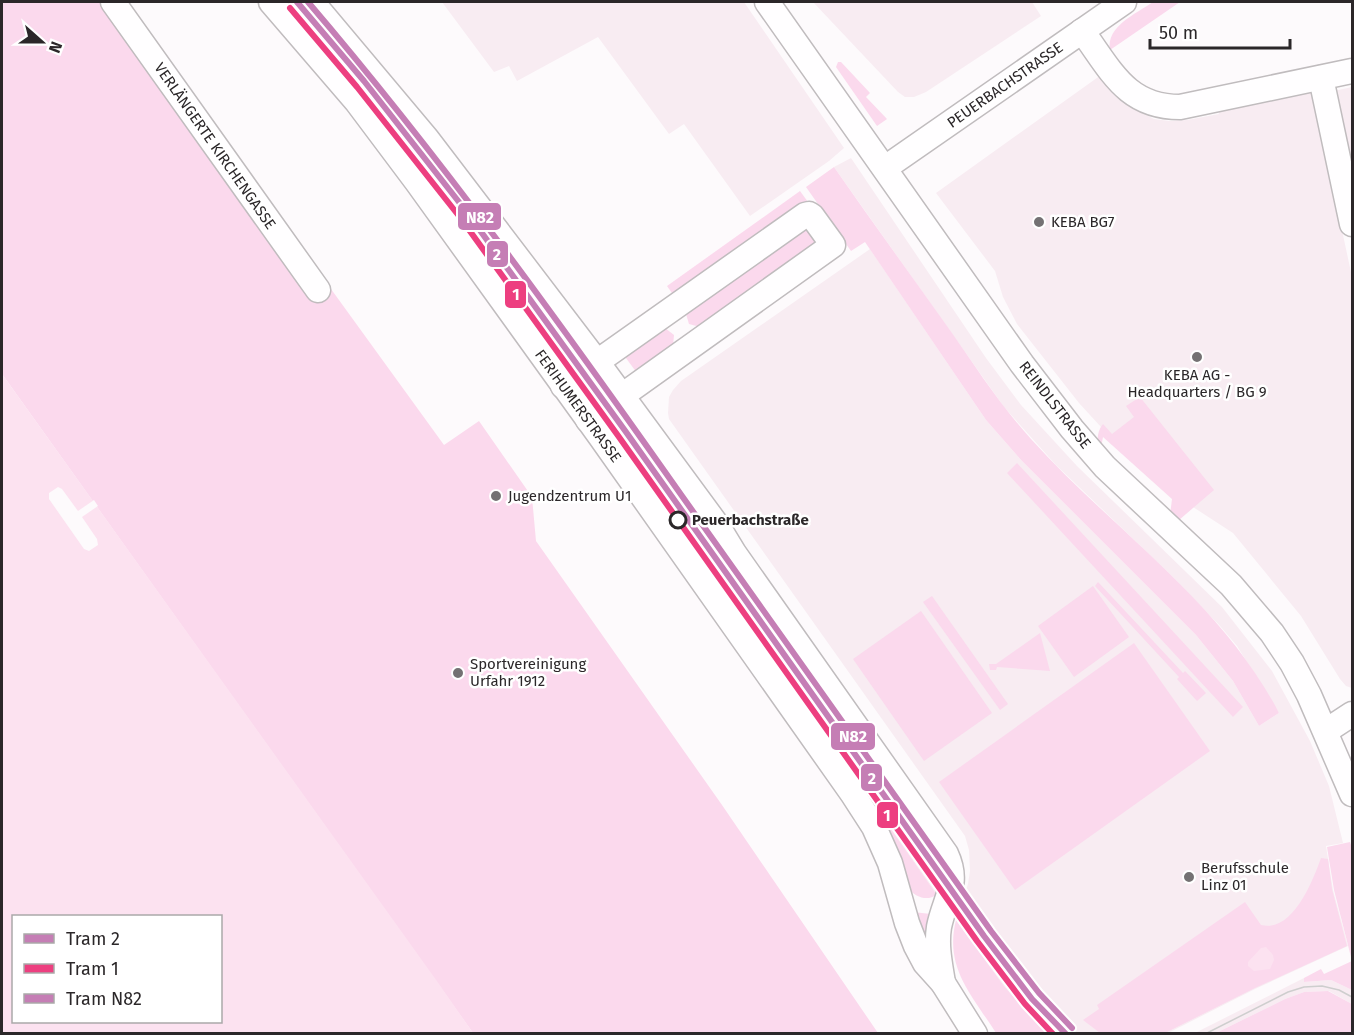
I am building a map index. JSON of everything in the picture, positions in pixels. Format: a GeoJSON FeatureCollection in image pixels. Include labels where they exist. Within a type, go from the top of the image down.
{"type":"FeatureCollection","features":[{"type":"Feature","properties":{"kind":"street","name":"VERLÄNGERTE KIRCHENGASSE"},"geometry":{"type":"LineString","coordinates":[[113,2],[318,290]]}},
{"type":"Feature","properties":{"kind":"street","name":"FERIHUMERSTRASSE"},"geometry":{"type":"LineString","coordinates":[[271,2],[375,126],[588,420],[864,811],[890,863],[916,946],[925,963],[943,983],[975,1034]]}},
{"type":"Feature","properties":{"kind":"street","name":"FERIHUMERSTRASSE"},"geometry":{"type":"LineString","coordinates":[[312,2],[427,140],[621,394],[717,525],[734,553],[946,854],[953,872],[939,933],[938,953],[943,983]]}},
{"type":"Feature","properties":{"kind":"street","name":"REINDLSTRASSE"},"geometry":{"type":"LineString","coordinates":[[767,2],[1022,364],[1072,429],[1105,467],[1231,585],[1272,633],[1292,663],[1326,731],[1353,794]]}},
{"type":"Feature","properties":{"kind":"street","name":"PEUERBACHSTRASSE"},"geometry":{"type":"LineString","coordinates":[[885,168],[1124,2]]}},
{"type":"Feature","properties":{"kind":"street"},"geometry":{"type":"LineString","coordinates":[[1082,31],[1123,86],[1141,100],[1164,107],[1180,107],[1353,71]]}},
{"type":"Feature","properties":{"kind":"street"},"geometry":{"type":"LineString","coordinates":[[1321,78],[1353,224]]}},
{"type":"Feature","properties":{"kind":"street"},"geometry":{"type":"LineString","coordinates":[[563,386],[805,215],[812,216],[833,245],[621,394],[588,420]]}},
{"type":"Feature","properties":{"kind":"street"},"geometry":{"type":"LineString","coordinates":[[667,313],[690,346]]}},
{"type":"Feature","properties":{"kind":"street"},"geometry":{"type":"LineString","coordinates":[[1326,731],[1353,714]]}},
{"type":"Feature","properties":{"kind":"shaded area"},"geometry":{"type":"Polygon","coordinates":[[[2,2],[108,2],[310,290],[331,289],[444,445],[479,421],[532,497],[536,541],[722,805],[878,1033],[473,1033],[2,374],[2,2]]]}},
{"type":"Feature","properties":{"kind":"shaded area"},"geometry":{"type":"Polygon","coordinates":[[[282,2],[302,2],[368,79],[573,349],[572,359],[567,363],[561,363],[282,2]]]}},
{"type":"Feature","properties":{"kind":"shaded area"},"geometry":{"type":"Polygon","coordinates":[[[442,2],[744,2],[844,148],[750,216],[684,124],[669,134],[598,37],[517,81],[509,66],[494,72],[442,2]]]}},
{"type":"Feature","properties":{"kind":"shaded area"},"geometry":{"type":"Polygon","coordinates":[[[813,2],[1032,2],[1041,16],[926,92],[914,97],[905,97],[813,2]]]}},
{"type":"Feature","properties":{"kind":"shaded area"},"geometry":{"type":"Polygon","coordinates":[[[1153,2],[1180,2],[1110,50],[1110,42],[1117,27],[1153,2]]]}},
{"type":"Feature","properties":{"kind":"shaded area"},"geometry":{"type":"Polygon","coordinates":[[[838,62],[841,62],[870,93],[866,97],[887,119],[877,126],[836,67],[838,62]]]}},
{"type":"Feature","properties":{"kind":"shaded area"},"geometry":{"type":"Polygon","coordinates":[[[1101,75],[1127,105],[1154,119],[1169,121],[1219,114],[1218,109],[1312,90],[1352,277],[1352,688],[1346,686],[1340,679],[1301,616],[1233,533],[1193,507],[1101,427],[1079,403],[1017,324],[1003,297],[995,271],[936,193],[1101,75]]]}},
{"type":"Feature","properties":{"kind":"shaded area"},"geometry":{"type":"Polygon","coordinates":[[[1352,87],[1352,178],[1334,91],[1352,87]]]}},
{"type":"Feature","properties":{"kind":"shaded area"},"geometry":{"type":"Polygon","coordinates":[[[851,158],[986,358],[1021,405],[1077,466],[1222,607],[1272,671],[1310,741],[1329,786],[1343,843],[1326,846],[1333,890],[1348,946],[1168,1033],[1046,1033],[1004,986],[956,920],[970,871],[969,850],[965,836],[669,419],[668,413],[669,397],[681,381],[870,249],[986,420],[1022,461],[1196,635],[1233,681],[1259,726],[1279,713],[1237,646],[1220,626],[1172,576],[1056,465],[1004,407],[834,167],[851,158]]]}},
{"type":"Feature","properties":{"kind":"shaded area"},"geometry":{"type":"Polygon","coordinates":[[[834,167],[1010,414],[1063,472],[1197,601],[1255,673],[1279,713],[1259,726],[1233,681],[1196,635],[1022,461],[986,420],[865,242],[851,251],[806,187],[834,167]]]}},
{"type":"Feature","properties":{"kind":"shaded area"},"geometry":{"type":"Polygon","coordinates":[[[800,191],[808,202],[674,296],[667,286],[800,191]]]}},
{"type":"Feature","properties":{"kind":"shaded area"},"geometry":{"type":"Polygon","coordinates":[[[803,229],[807,229],[816,240],[816,244],[700,327],[689,324],[686,314],[803,229]]]}},
{"type":"Feature","properties":{"kind":"shaded area"},"geometry":{"type":"Polygon","coordinates":[[[665,328],[674,335],[673,346],[637,373],[623,354],[665,328]]]}},
{"type":"Feature","properties":{"kind":"shaded area"},"geometry":{"type":"Polygon","coordinates":[[[2,374],[439,984],[473,1033],[2,1033],[2,374]]]}},
{"type":"Feature","properties":{"kind":"shaded area"},"geometry":{"type":"Polygon","coordinates":[[[591,374],[607,394],[592,405],[576,386],[591,374]]]}},
{"type":"Feature","properties":{"kind":"shaded area"},"geometry":{"type":"Polygon","coordinates":[[[1140,397],[1214,490],[1179,520],[1170,515],[1172,499],[1103,437],[1100,453],[1098,438],[1103,424],[1112,434],[1134,417],[1126,406],[1140,397]]]}},
{"type":"Feature","properties":{"kind":"shaded area"},"geometry":{"type":"Polygon","coordinates":[[[1017,463],[1243,707],[1233,717],[1007,473],[1017,463]]]}},
{"type":"Feature","properties":{"kind":"shaded area"},"geometry":{"type":"Polygon","coordinates":[[[712,534],[730,570],[936,860],[942,874],[937,895],[691,549],[712,534]]]}},
{"type":"Feature","properties":{"kind":"shaded area"},"geometry":{"type":"Polygon","coordinates":[[[1098,582],[1183,673],[1185,671],[1206,693],[1197,701],[1177,679],[1179,677],[1095,586],[1098,582]]]}},
{"type":"Feature","properties":{"kind":"shaded area"},"geometry":{"type":"Polygon","coordinates":[[[1093,586],[1129,637],[1074,677],[1038,626],[1093,586]]]}},
{"type":"Feature","properties":{"kind":"shaded area"},"geometry":{"type":"Polygon","coordinates":[[[932,596],[1008,704],[1000,710],[923,602],[932,596]]]}},
{"type":"Feature","properties":{"kind":"shaded area"},"geometry":{"type":"Polygon","coordinates":[[[921,611],[992,713],[924,761],[853,659],[921,611]]]}},
{"type":"Feature","properties":{"kind":"shaded area"},"geometry":{"type":"Polygon","coordinates":[[[1040,633],[1050,671],[997,667],[996,670],[990,670],[989,664],[996,664],[1040,633]]]}},
{"type":"Feature","properties":{"kind":"shaded area"},"geometry":{"type":"Polygon","coordinates":[[[1134,643],[1210,751],[1015,890],[939,782],[1134,643]]]}},
{"type":"Feature","properties":{"kind":"shaded area"},"geometry":{"type":"Polygon","coordinates":[[[867,795],[937,895],[929,898],[922,897],[908,888],[867,795]]]}},
{"type":"Feature","properties":{"kind":"shaded area"},"geometry":{"type":"Polygon","coordinates":[[[1350,842],[1352,848],[1352,961],[1334,890],[1327,847],[1350,842]]]}},
{"type":"Feature","properties":{"kind":"shaded area"},"geometry":{"type":"Polygon","coordinates":[[[1321,858],[1328,859],[1332,889],[1347,946],[1165,1033],[1100,1033],[1083,1020],[1099,1009],[1097,1005],[1245,902],[1261,925],[1272,925],[1283,921],[1300,903],[1321,858]]]}},
{"type":"Feature","properties":{"kind":"shaded area"},"geometry":{"type":"Polygon","coordinates":[[[913,912],[931,914],[930,951],[913,912]]]}},
{"type":"Feature","properties":{"kind":"shaded area"},"geometry":{"type":"Polygon","coordinates":[[[956,920],[1004,986],[1046,1033],[996,1033],[962,980],[957,967],[953,937],[956,920]]]}},
{"type":"Feature","properties":{"kind":"shaded area"},"geometry":{"type":"Polygon","coordinates":[[[1266,947],[1274,960],[1270,969],[1254,971],[1248,966],[1248,962],[1261,948],[1266,947]]]}},
{"type":"Feature","properties":{"kind":"shaded area"},"geometry":{"type":"Polygon","coordinates":[[[1352,961],[1352,990],[1331,980],[1304,982],[1304,978],[1321,969],[1324,974],[1352,961]]]}},
{"type":"Feature","properties":{"kind":"shaded area"},"geometry":{"type":"Polygon","coordinates":[[[1304,978],[1304,982],[1331,980],[1352,990],[1352,1004],[1329,991],[1304,992],[1216,1033],[1193,1034],[1304,978]]]}},
{"type":"Feature","properties":{"kind":"shaded area"},"geometry":{"type":"Polygon","coordinates":[[[1328,991],[1352,1004],[1352,1033],[1216,1033],[1285,999],[1304,992],[1328,991]]]}},
{"type":"Feature","properties":{"kind":"pier"},"geometry":{"type":"Polygon","coordinates":[[[58,487],[78,511],[94,500],[98,506],[82,517],[97,539],[98,545],[89,551],[84,549],[49,499],[49,493],[58,487]]]}},
{"type":"Feature","properties":{"kind":"tram line","name":"2"},"geometry":{"type":"LineString","coordinates":[[297,2],[364,81],[466,211],[984,936],[1032,999],[1066,1034]]}},
{"type":"Feature","properties":{"kind":"tram line","name":"N82"},"geometry":{"type":"LineString","coordinates":[[308,2],[358,61],[501,244],[991,931],[1039,993],[1072,1028]]}},
{"type":"Feature","properties":{"kind":"tram line","name":"1"},"geometry":{"type":"LineString","coordinates":[[290,8],[357,87],[459,216],[977,941],[1025,1004],[1053,1034]]}},
{"type":"Feature","properties":{"kind":"tram line"},"geometry":{"type":"LineString","coordinates":[[1205,1034],[1288,992],[1304,987],[1322,986],[1339,990],[1352,997]]}},
{"type":"Feature","properties":{"kind":"place","name":"KEBA BG7"},"geometry":{"type":"Point","coordinates":[1039,222]}},
{"type":"Feature","properties":{"kind":"place","name":"KEBA AG - Headquarters / BG 9"},"geometry":{"type":"Point","coordinates":[1197,357]}},
{"type":"Feature","properties":{"kind":"place","name":"Jugendzentrum U1"},"geometry":{"type":"Point","coordinates":[496,496]}},
{"type":"Feature","properties":{"kind":"place","name":"Peuerbachstraße"},"geometry":{"type":"Point","coordinates":[678,520]}},
{"type":"Feature","properties":{"kind":"place","name":"Sportvereinigung Urfahr 1912"},"geometry":{"type":"Point","coordinates":[458,673]}},
{"type":"Feature","properties":{"kind":"place","name":"Berufsschule Linz 01"},"geometry":{"type":"Point","coordinates":[1189,877]}}]}
